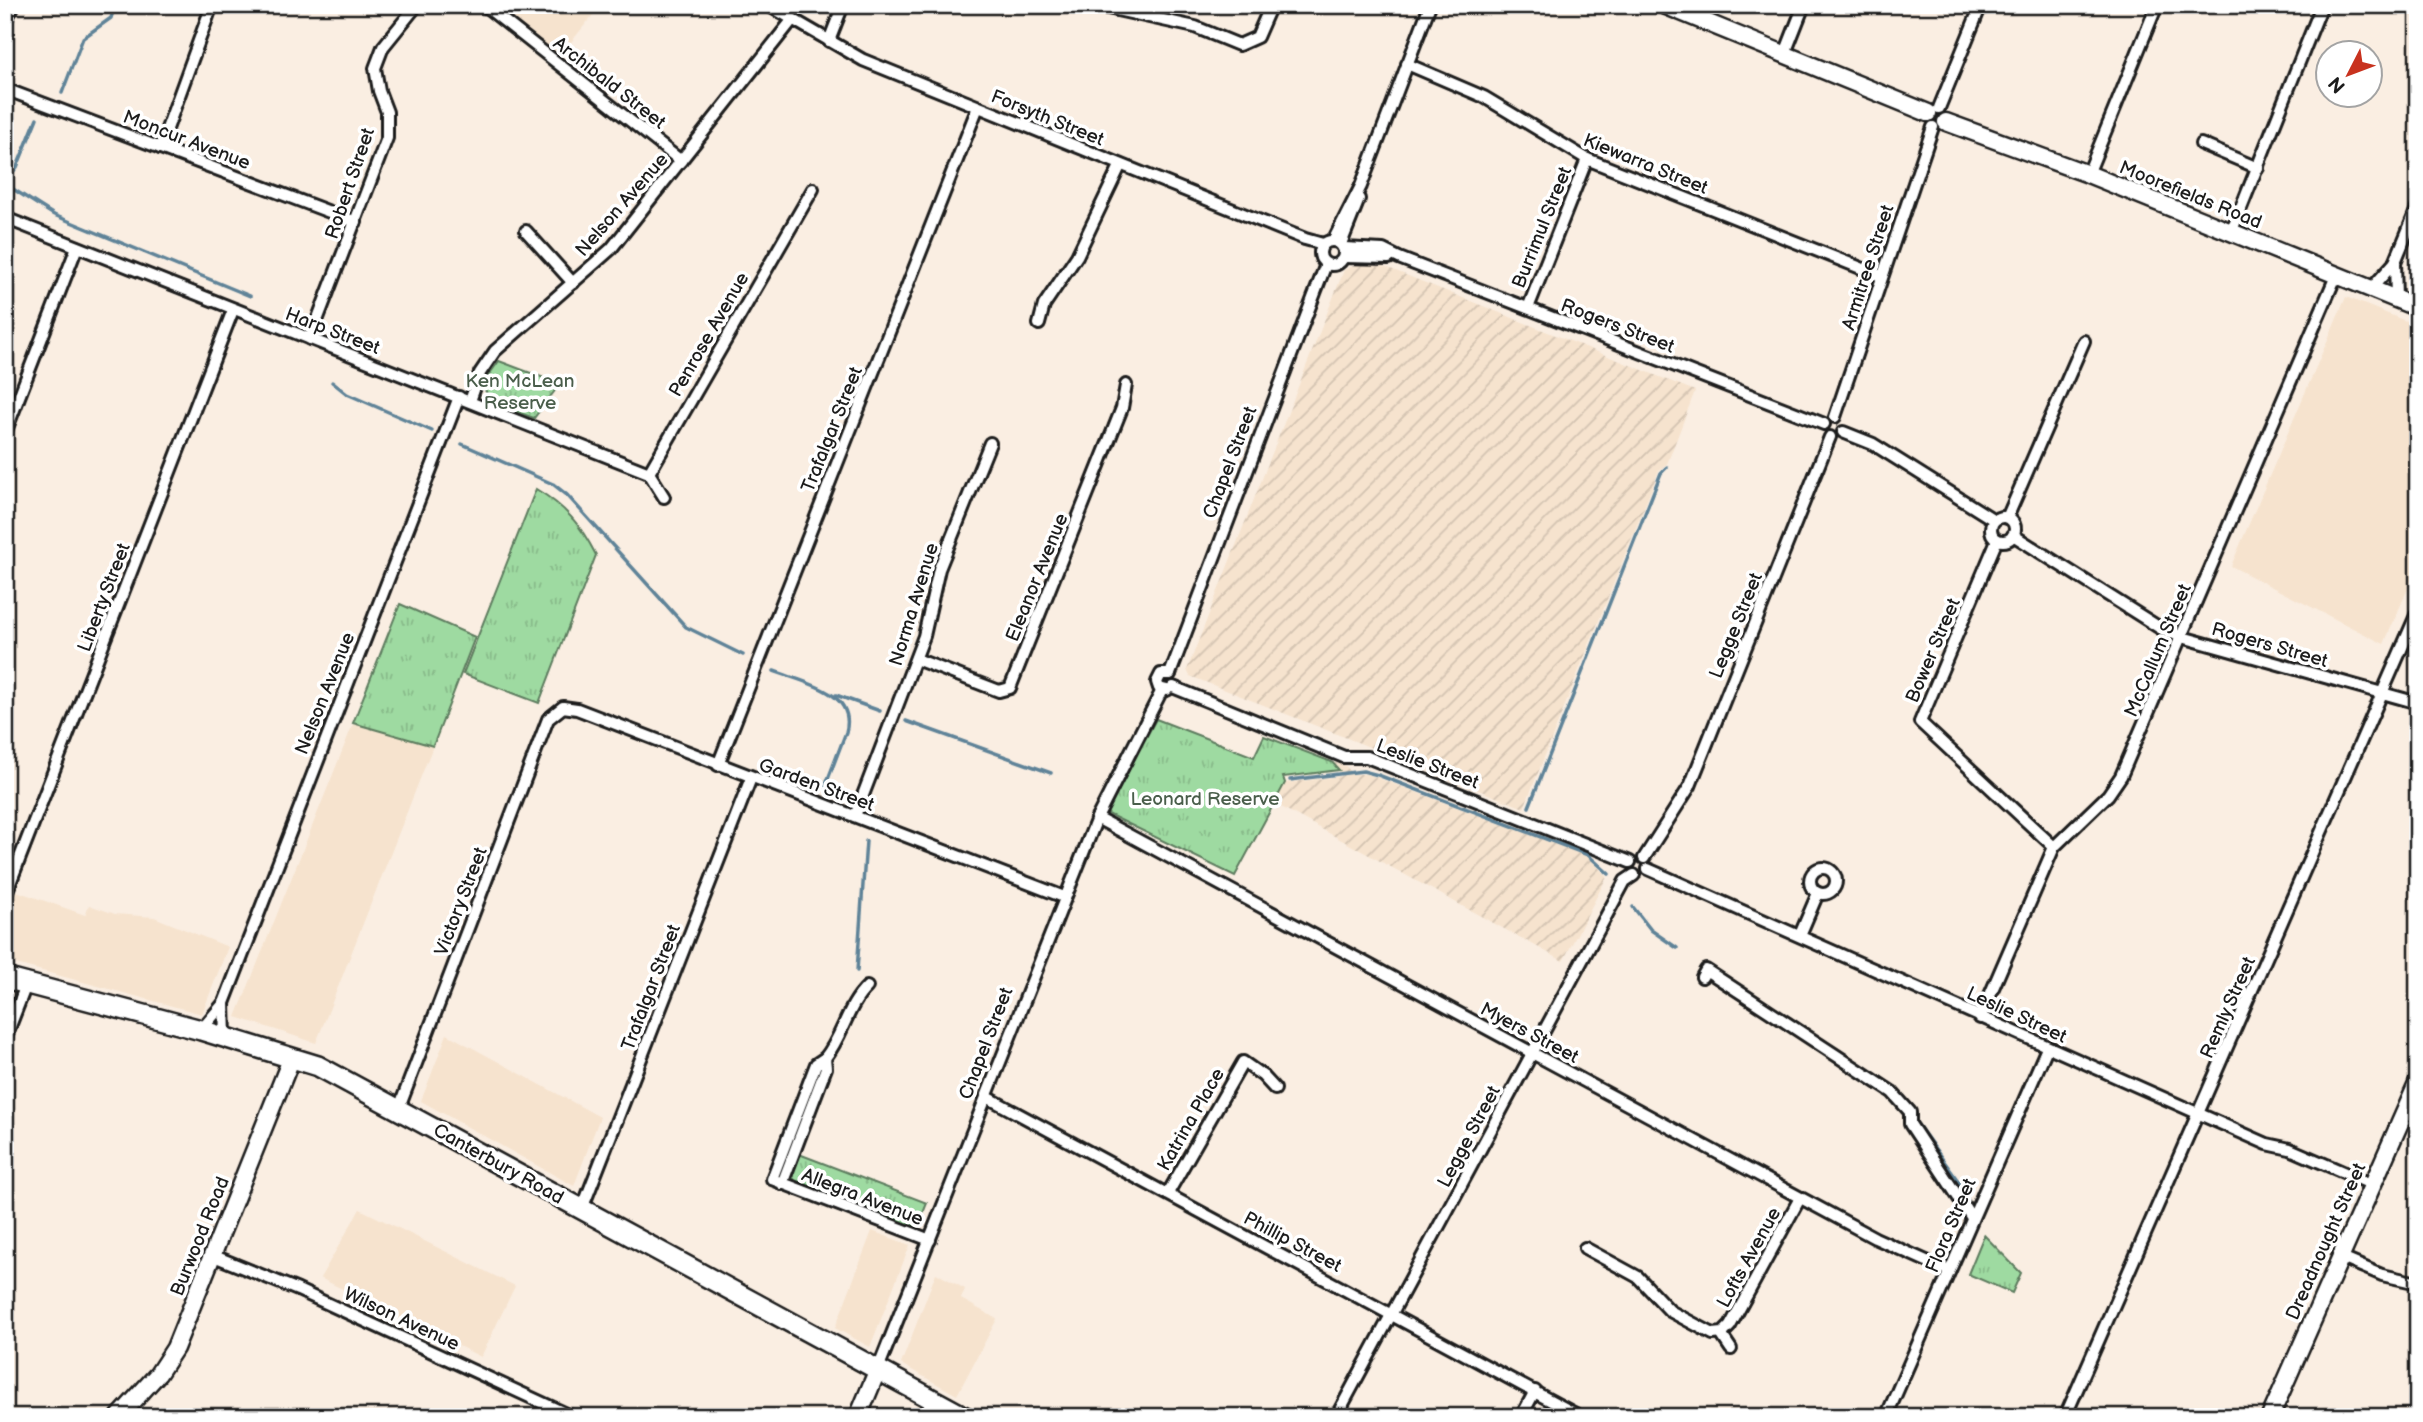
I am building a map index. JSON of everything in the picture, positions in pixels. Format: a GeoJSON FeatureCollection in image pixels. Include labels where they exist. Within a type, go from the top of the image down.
{"type":"FeatureCollection","features":[{"type":"Feature","properties":{"kind":"highway","name":"Canterbury Road"},"geometry":{"type":"LineString","coordinates":[[5,978],[201,1030],[292,1057],[328,1071],[965,1417]]}},
{"type":"Feature","properties":{"kind":"street"},"geometry":{"type":"LineString","coordinates":[[5,16],[11,5]]}},
{"type":"Feature","properties":{"kind":"street"},"geometry":{"type":"LineString","coordinates":[[160,148],[212,5]]}},
{"type":"Feature","properties":{"kind":"street","name":"Robert Street"},"geometry":{"type":"LineString","coordinates":[[310,339],[387,138],[387,112],[375,68],[383,47],[417,5]]}},
{"type":"Feature","properties":{"kind":"street","name":"Archibald Street"},"geometry":{"type":"LineString","coordinates":[[484,5],[681,160]]}},
{"type":"Feature","properties":{"kind":"street","name":"Forsyth Street"},"geometry":{"type":"LineString","coordinates":[[768,5],[863,60],[1121,166],[1337,247]]}},
{"type":"Feature","properties":{"kind":"street"},"geometry":{"type":"LineString","coordinates":[[829,41],[843,5]]}},
{"type":"Feature","properties":{"kind":"street"},"geometry":{"type":"LineString","coordinates":[[1094,5],[1195,27],[1238,44],[1257,37],[1271,5]]}},
{"type":"Feature","properties":{"kind":"street"},"geometry":{"type":"LineString","coordinates":[[1354,216],[1337,247],[1320,255],[1326,264],[1337,264],[1337,247],[1430,5]]}},
{"type":"Feature","properties":{"kind":"street","name":"Moorefields Road"},"geometry":{"type":"LineString","coordinates":[[1664,5],[1784,56],[2088,174],[2418,308]]}},
{"type":"Feature","properties":{"kind":"street"},"geometry":{"type":"LineString","coordinates":[[1784,56],[1804,5]]}},
{"type":"Feature","properties":{"kind":"street","name":"Armitree Street"},"geometry":{"type":"LineString","coordinates":[[1835,417],[1937,117],[1982,5]]}},
{"type":"Feature","properties":{"kind":"street"},"geometry":{"type":"LineString","coordinates":[[2088,174],[2157,5]]}},
{"type":"Feature","properties":{"kind":"street"},"geometry":{"type":"LineString","coordinates":[[2231,233],[2322,5]]}},
{"type":"Feature","properties":{"kind":"street","name":"Nelson Avenue"},"geometry":{"type":"LineString","coordinates":[[201,1030],[224,1003],[464,399],[495,351],[611,249],[793,19]]}},
{"type":"Feature","properties":{"kind":"street","name":"Kiewarra Street"},"geometry":{"type":"LineString","coordinates":[[1407,64],[1484,97],[1587,159],[1881,276]]}},
{"type":"Feature","properties":{"kind":"street","name":"Moncur Avenue"},"geometry":{"type":"LineString","coordinates":[[5,89],[356,222]]}},
{"type":"Feature","properties":{"kind":"street","name":"Trafalgar Street"},"geometry":{"type":"LineString","coordinates":[[718,765],[978,107]]}},
{"type":"Feature","properties":{"kind":"street"},"geometry":{"type":"LineString","coordinates":[[2201,144],[2258,167]]}},
{"type":"Feature","properties":{"kind":"street","name":"Burrimul Street"},"geometry":{"type":"LineString","coordinates":[[1528,308],[1587,159]]}},
{"type":"Feature","properties":{"kind":"street"},"geometry":{"type":"LineString","coordinates":[[1039,324],[1044,305],[1077,256],[1121,166]]}},
{"type":"Feature","properties":{"kind":"street"},"geometry":{"type":"LineString","coordinates":[[1361,186],[1351,230],[1354,239],[1371,249]]}},
{"type":"Feature","properties":{"kind":"street","name":"Penrose Avenue"},"geometry":{"type":"LineString","coordinates":[[649,473],[813,189]]}},
{"type":"Feature","properties":{"kind":"street"},"geometry":{"type":"LineString","coordinates":[[2371,289],[2395,262],[2418,206]]}},
{"type":"Feature","properties":{"kind":"street","name":"Harp Street"},"geometry":{"type":"LineString","coordinates":[[5,218],[649,473]]}},
{"type":"Feature","properties":{"kind":"street"},"geometry":{"type":"LineString","coordinates":[[526,231],[573,283]]}},
{"type":"Feature","properties":{"kind":"street"},"geometry":{"type":"LineString","coordinates":[[5,433],[78,247]]}},
{"type":"Feature","properties":{"kind":"street","name":"Rogers Street"},"geometry":{"type":"LineString","coordinates":[[1337,247],[1388,251],[1399,258]]}},
{"type":"Feature","properties":{"kind":"street","name":"Rogers Street"},"geometry":{"type":"LineString","coordinates":[[1337,247],[1399,258],[1824,424]]}},
{"type":"Feature","properties":{"kind":"street"},"geometry":{"type":"LineString","coordinates":[[2395,262],[2396,299]]}},
{"type":"Feature","properties":{"kind":"street","name":"Chapel Street"},"geometry":{"type":"LineString","coordinates":[[858,1417],[1097,818],[1167,688],[1157,679],[1164,673],[1170,674],[1326,264]]}},
{"type":"Feature","properties":{"kind":"street","name":"McCallum Street"},"geometry":{"type":"LineString","coordinates":[[1980,1018],[2053,847],[2118,781],[2336,276]]}},
{"type":"Feature","properties":{"kind":"street","name":"Liberty Street"},"geometry":{"type":"LineString","coordinates":[[5,896],[233,310]]}},
{"type":"Feature","properties":{"kind":"street"},"geometry":{"type":"LineString","coordinates":[[2007,517],[2084,341]]}},
{"type":"Feature","properties":{"kind":"street","name":"Eleanor Avenue"},"geometry":{"type":"LineString","coordinates":[[916,659],[999,691],[1010,688],[1122,408],[1126,384]]}},
{"type":"Feature","properties":{"kind":"street"},"geometry":{"type":"LineString","coordinates":[[1835,417],[1843,423],[1843,432],[1839,437],[1830,437],[1825,433],[1824,424],[1835,417]]}},
{"type":"Feature","properties":{"kind":"street"},"geometry":{"type":"LineString","coordinates":[[1843,432],[1873,444],[1994,520],[2007,517]]}},
{"type":"Feature","properties":{"kind":"street","name":"Legge Street"},"geometry":{"type":"LineString","coordinates":[[1646,864],[1690,786],[1830,437]]}},
{"type":"Feature","properties":{"kind":"street","name":"Norma Avenue"},"geometry":{"type":"LineString","coordinates":[[855,816],[929,622],[939,569],[990,443]]}},
{"type":"Feature","properties":{"kind":"street"},"geometry":{"type":"LineString","coordinates":[[649,473],[664,497]]}},
{"type":"Feature","properties":{"kind":"street"},"geometry":{"type":"LineString","coordinates":[[1994,520],[1991,531],[1997,540],[2004,541],[2013,536],[2014,525],[2007,517]]}},
{"type":"Feature","properties":{"kind":"street","name":"Rogers Street"},"geometry":{"type":"LineString","coordinates":[[2013,536],[2160,628],[2182,637],[2418,703]]}},
{"type":"Feature","properties":{"kind":"street","name":"Bower Street"},"geometry":{"type":"LineString","coordinates":[[1997,540],[1920,722],[2053,847]]}},
{"type":"Feature","properties":{"kind":"street","name":"Remly Street"},"geometry":{"type":"LineString","coordinates":[[2065,1417],[2418,611]]}},
{"type":"Feature","properties":{"kind":"street","name":"Leslie Street"},"geometry":{"type":"LineString","coordinates":[[1167,688],[1344,757],[1367,757],[1630,862]]}},
{"type":"Feature","properties":{"kind":"street","name":"Garden Street"},"geometry":{"type":"LineString","coordinates":[[557,709],[577,709],[1064,897]]}},
{"type":"Feature","properties":{"kind":"street","name":"Victory Street"},"geometry":{"type":"LineString","coordinates":[[399,1108],[548,719],[557,709]]}},
{"type":"Feature","properties":{"kind":"street","name":"Trafalgar Street"},"geometry":{"type":"LineString","coordinates":[[582,1209],[751,778]]}},
{"type":"Feature","properties":{"kind":"street","name":"Myers Street"},"geometry":{"type":"LineString","coordinates":[[1097,818],[1875,1238],[1949,1271]]}},
{"type":"Feature","properties":{"kind":"street"},"geometry":{"type":"LineString","coordinates":[[1638,857],[1646,864],[1642,876],[1634,875],[1630,862],[1638,857]]}},
{"type":"Feature","properties":{"kind":"street","name":"Leslie Street"},"geometry":{"type":"LineString","coordinates":[[1646,864],[1939,996],[2047,1048],[2198,1114],[2373,1185]]}},
{"type":"Feature","properties":{"kind":"street","name":"Legge Street"},"geometry":{"type":"LineString","coordinates":[[1336,1417],[1625,881],[1634,875]]}},
{"type":"Feature","properties":{"kind":"street"},"geometry":{"type":"LineString","coordinates":[[1800,935],[1818,893]]}},
{"type":"Feature","properties":{"kind":"street"},"geometry":{"type":"LineString","coordinates":[[1702,977],[1706,970],[1892,1092],[1910,1112],[1910,1124],[1972,1218]]}},
{"type":"Feature","properties":{"kind":"street"},"geometry":{"type":"LineString","coordinates":[[5,1039],[26,985]]}},
{"type":"Feature","properties":{"kind":"street","name":"Allegra Avenue"},"geometry":{"type":"LineString","coordinates":[[867,987],[855,1001],[838,1041],[825,1058],[827,1068],[777,1182],[930,1240]]}},
{"type":"Feature","properties":{"kind":"street","name":"Nelson Avenue"},"geometry":{"type":"LineString","coordinates":[[224,1003],[225,1037]]}},
{"type":"Feature","properties":{"kind":"street","name":"Flora Street"},"geometry":{"type":"LineString","coordinates":[[1886,1417],[2047,1048]]}},
{"type":"Feature","properties":{"kind":"street","name":"Burwood Road"},"geometry":{"type":"LineString","coordinates":[[119,1417],[158,1374],[175,1348],[292,1057]]}},
{"type":"Feature","properties":{"kind":"street","name":"Katrina Place"},"geometry":{"type":"LineString","coordinates":[[1168,1193],[1243,1062],[1263,1076],[1275,1089]]}},
{"type":"Feature","properties":{"kind":"street","name":"Dreadnought Street"},"geometry":{"type":"LineString","coordinates":[[2270,1417],[2417,1088]]}},
{"type":"Feature","properties":{"kind":"street","name":"Phillip Street"},"geometry":{"type":"LineString","coordinates":[[986,1097],[1581,1417]]}},
{"type":"Feature","properties":{"kind":"street","name":"Lofts Avenue"},"geometry":{"type":"LineString","coordinates":[[1585,1248],[1638,1277],[1670,1311],[1713,1334],[1721,1334],[1730,1326],[1800,1198]]}},
{"type":"Feature","properties":{"kind":"street","name":"Wilson Avenue"},"geometry":{"type":"LineString","coordinates":[[214,1256],[298,1290],[573,1417]]}},
{"type":"Feature","properties":{"kind":"street"},"geometry":{"type":"LineString","coordinates":[[2342,1258],[2382,1275],[2418,1283]]}},
{"type":"Feature","properties":{"kind":"street"},"geometry":{"type":"LineString","coordinates":[[1721,1334],[1731,1349]]}},
{"type":"Feature","properties":{"kind":"street"},"geometry":{"type":"LineString","coordinates":[[1521,1417],[1535,1391]]}},
{"type":"Feature","properties":{"kind":"shaded area"},"geometry":{"type":"Polygon","coordinates":[[[494,5],[601,5],[559,57],[494,5]]]}},
{"type":"Feature","properties":{"kind":"shaded area"},"geometry":{"type":"Polygon","coordinates":[[[1376,263],[1695,391],[1667,464],[1659,470],[1524,808],[1190,676],[1187,670],[1344,270],[1355,265],[1376,263]]]}},
{"type":"Feature","properties":{"kind":"shaded area"},"geometry":{"type":"Polygon","coordinates":[[[2346,297],[2418,326],[2418,565],[2384,644],[2231,566],[2346,297]]]}},
{"type":"Feature","properties":{"kind":"shaded area"},"geometry":{"type":"Polygon","coordinates":[[[353,724],[433,746],[316,1043],[236,1017],[353,724]]]}},
{"type":"Feature","properties":{"kind":"shaded area"},"geometry":{"type":"Polygon","coordinates":[[[1332,762],[1346,766],[1352,774],[1368,774],[1589,857],[1607,877],[1563,961],[1272,802],[1285,783],[1342,776],[1332,762]]]}},
{"type":"Feature","properties":{"kind":"shaded area"},"geometry":{"type":"Polygon","coordinates":[[[5,887],[85,915],[89,905],[115,914],[154,917],[228,947],[202,1014],[5,961],[5,887]]]}},
{"type":"Feature","properties":{"kind":"shaded area"},"geometry":{"type":"Polygon","coordinates":[[[447,1034],[600,1117],[574,1186],[421,1101],[447,1034]]]}},
{"type":"Feature","properties":{"kind":"shaded area"},"geometry":{"type":"Polygon","coordinates":[[[360,1209],[515,1286],[481,1357],[320,1278],[360,1209]]]}},
{"type":"Feature","properties":{"kind":"shaded area"},"geometry":{"type":"Polygon","coordinates":[[[872,1231],[910,1245],[870,1347],[835,1328],[872,1231]]]}},
{"type":"Feature","properties":{"kind":"shaded area"},"geometry":{"type":"Polygon","coordinates":[[[936,1273],[965,1289],[961,1299],[997,1319],[957,1395],[901,1364],[936,1273]]]}},
{"type":"Feature","properties":{"kind":"green space","name":"Ken McLean Reserve"},"geometry":{"type":"Polygon","coordinates":[[[499,361],[560,384],[534,418],[502,406],[485,391],[483,383],[499,361]]]}},
{"type":"Feature","properties":{"kind":"green space"},"geometry":{"type":"Polygon","coordinates":[[[536,489],[571,517],[596,555],[539,703],[463,674],[536,489]]]}},
{"type":"Feature","properties":{"kind":"green space"},"geometry":{"type":"Polygon","coordinates":[[[400,604],[475,637],[433,746],[353,723],[400,604]]]}},
{"type":"Feature","properties":{"kind":"green space","name":"Leonard Reserve"},"geometry":{"type":"Polygon","coordinates":[[[1156,719],[1254,757],[1264,736],[1332,762],[1339,770],[1283,777],[1285,783],[1235,876],[1106,813],[1156,719]]]}},
{"type":"Feature","properties":{"kind":"green space"},"geometry":{"type":"Polygon","coordinates":[[[799,1154],[927,1203],[917,1228],[795,1181],[791,1174],[799,1154]]]}},
{"type":"Feature","properties":{"kind":"green space"},"geometry":{"type":"Polygon","coordinates":[[[1984,1235],[2021,1273],[2012,1293],[1968,1274],[1984,1235]]]}},
{"type":"Feature","properties":{"kind":"waterway"},"geometry":{"type":"LineString","coordinates":[[62,93],[83,38],[111,18],[115,5]]}},
{"type":"Feature","properties":{"kind":"waterway"},"geometry":{"type":"LineString","coordinates":[[5,175],[11,174],[17,167],[37,118]]}},
{"type":"Feature","properties":{"kind":"waterway"},"geometry":{"type":"LineString","coordinates":[[5,184],[54,215],[250,296]]}},
{"type":"Feature","properties":{"kind":"waterway"},"geometry":{"type":"LineString","coordinates":[[332,382],[347,394],[432,431]]}},
{"type":"Feature","properties":{"kind":"waterway"},"geometry":{"type":"LineString","coordinates":[[462,444],[553,484],[567,495],[686,627],[743,655]]}},
{"type":"Feature","properties":{"kind":"waterway"},"geometry":{"type":"LineString","coordinates":[[1529,807],[1661,473],[1667,467]]}},
{"type":"Feature","properties":{"kind":"waterway"},"geometry":{"type":"LineString","coordinates":[[774,671],[825,690],[843,707],[847,718],[846,732],[825,787]]}},
{"type":"Feature","properties":{"kind":"waterway"},"geometry":{"type":"LineString","coordinates":[[836,695],[880,711]]}},
{"type":"Feature","properties":{"kind":"waterway"},"geometry":{"type":"LineString","coordinates":[[906,721],[1051,773]]}},
{"type":"Feature","properties":{"kind":"waterway"},"geometry":{"type":"LineString","coordinates":[[1290,780],[1363,771],[1378,775],[1588,855],[1609,874]]}},
{"type":"Feature","properties":{"kind":"waterway"},"geometry":{"type":"LineString","coordinates":[[857,971],[866,841]]}},
{"type":"Feature","properties":{"kind":"waterway"},"geometry":{"type":"LineString","coordinates":[[1633,907],[1651,930],[1677,948]]}},
{"type":"Feature","properties":{"kind":"waterway"},"geometry":{"type":"LineString","coordinates":[[1918,1125],[1961,1185]]}}]}
